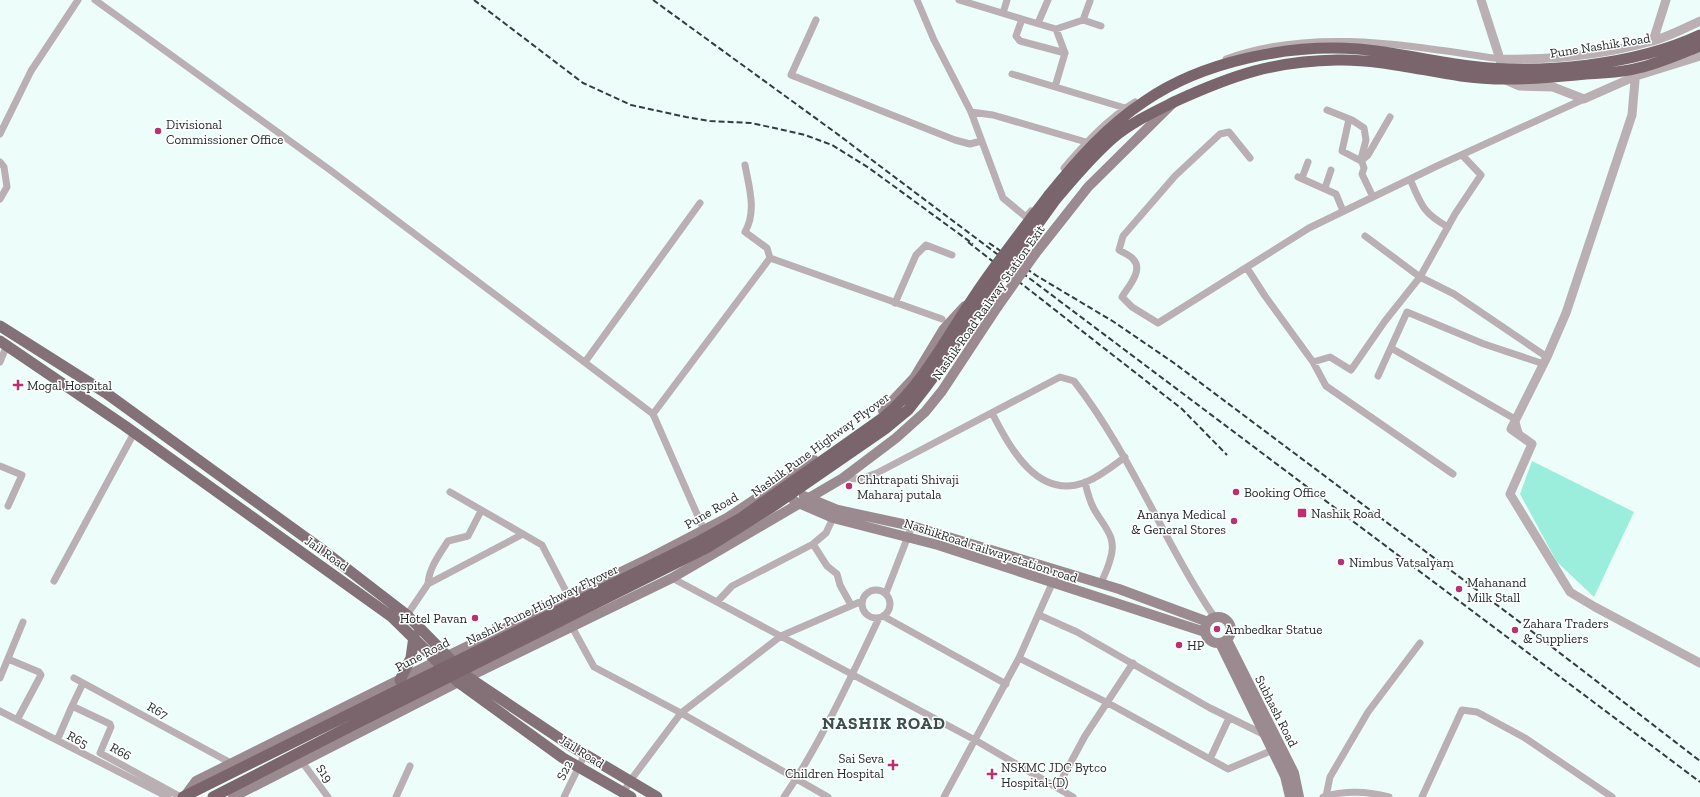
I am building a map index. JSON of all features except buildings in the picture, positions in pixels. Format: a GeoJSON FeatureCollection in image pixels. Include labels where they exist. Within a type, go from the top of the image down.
{"type":"FeatureCollection","features":[{"type":"Feature","properties":{"kind":"highway","name":"Pune Nashik Road"},"geometry":{"type":"LineString","coordinates":[[1502,69],[1563,67],[1630,57],[1657,51],[1700,35]]}},
{"type":"Feature","properties":{"kind":"highway","name":"Pune Nashik Road"},"geometry":{"type":"LineString","coordinates":[[1502,69],[1541,78],[1636,73],[1700,46]]}},
{"type":"Feature","properties":{"kind":"highway","name":"Nashik Pune Highway Flyover"},"geometry":{"type":"LineString","coordinates":[[213,797],[347,728],[708,548],[772,507],[885,429],[908,410],[940,368],[971,316],[1081,155],[1118,121],[1146,100],[1184,79],[1223,64],[1273,52],[1358,49],[1471,66],[1502,69]]}},
{"type":"Feature","properties":{"kind":"highway","name":"Nashik Pune Highway Flyover"},"geometry":{"type":"LineString","coordinates":[[183,797],[696,543],[741,518],[884,417],[900,403],[916,385],[935,359],[973,298],[1052,197],[1114,138],[1145,116],[1220,81],[1262,68],[1304,62],[1345,60],[1400,66],[1462,76],[1502,69]]}},
{"type":"Feature","properties":{"kind":"main road","name":"Nashik Road Railway Station Exit"},"geometry":{"type":"LineString","coordinates":[[233,797],[463,679],[672,578],[842,478],[896,438],[925,412],[942,391],[998,306],[1035,254],[1088,188],[1173,103]]}},
{"type":"Feature","properties":{"kind":"main road","name":"Pune Road"},"geometry":{"type":"LineString","coordinates":[[183,797],[196,781],[437,661],[569,598],[727,518],[827,452],[885,410],[914,378],[945,321],[973,298]]}},
{"type":"Feature","properties":{"kind":"main road"},"geometry":{"type":"LineString","coordinates":[[0,326],[106,394],[324,551],[407,619]]}},
{"type":"Feature","properties":{"kind":"main road","name":"Jail Road"},"geometry":{"type":"LineString","coordinates":[[3,343],[407,619],[448,656],[463,679],[564,758],[625,796]]}},
{"type":"Feature","properties":{"kind":"main road"},"geometry":{"type":"LineString","coordinates":[[776,486],[838,510],[912,526],[1058,570],[1212,620],[1223,618],[1229,623],[1231,631],[1224,641],[1209,639],[1205,632],[1212,620]]}},
{"type":"Feature","properties":{"kind":"main road","name":"NashikRoad railway station road"},"geometry":{"type":"LineString","coordinates":[[776,486],[799,504],[833,518],[908,536],[1205,632]]}},
{"type":"Feature","properties":{"kind":"main road","name":"Jail Road"},"geometry":{"type":"LineString","coordinates":[[407,619],[414,636],[437,661],[463,679],[657,797]]}},
{"type":"Feature","properties":{"kind":"main road"},"geometry":{"type":"LineString","coordinates":[[400,680],[411,658],[414,636]]}},
{"type":"Feature","properties":{"kind":"main road","name":"Subhash Road"},"geometry":{"type":"LineString","coordinates":[[1224,641],[1265,735],[1285,776],[1290,797]]}},
{"type":"Feature","properties":{"kind":"main road","name":"Subhash Road"},"geometry":{"type":"LineString","coordinates":[[1224,641],[1294,773],[1299,797]]}},
{"type":"Feature","properties":{"kind":"street"},"geometry":{"type":"LineString","coordinates":[[0,134],[31,71],[78,0]]}},
{"type":"Feature","properties":{"kind":"street"},"geometry":{"type":"LineString","coordinates":[[95,0],[330,170],[653,414],[704,530]]}},
{"type":"Feature","properties":{"kind":"street"},"geometry":{"type":"LineString","coordinates":[[917,0],[934,40],[971,112],[1003,198],[1026,217],[1086,142],[1125,108],[1195,70],[1245,52],[1297,43],[1346,41],[1398,44],[1502,69],[1561,56],[1603,51],[1653,41],[1700,21]]}},
{"type":"Feature","properties":{"kind":"street"},"geometry":{"type":"LineString","coordinates":[[959,0],[981,3],[1003,13],[1056,30],[1083,20],[1101,26]]}},
{"type":"Feature","properties":{"kind":"street"},"geometry":{"type":"LineString","coordinates":[[1003,13],[1008,0]]}},
{"type":"Feature","properties":{"kind":"street"},"geometry":{"type":"LineString","coordinates":[[1038,23],[1048,0]]}},
{"type":"Feature","properties":{"kind":"street"},"geometry":{"type":"LineString","coordinates":[[1481,0],[1502,69],[1519,86],[1553,88],[1584,99]]}},
{"type":"Feature","properties":{"kind":"street"},"geometry":{"type":"LineString","coordinates":[[1653,41],[1666,0]]}},
{"type":"Feature","properties":{"kind":"street"},"geometry":{"type":"LineString","coordinates":[[1083,20],[1090,1]]}},
{"type":"Feature","properties":{"kind":"street"},"geometry":{"type":"LineString","coordinates":[[1022,18],[1016,36],[1020,41],[1066,53]]}},
{"type":"Feature","properties":{"kind":"street"},"geometry":{"type":"LineString","coordinates":[[816,20],[791,74],[955,140],[970,144],[981,141]]}},
{"type":"Feature","properties":{"kind":"street"},"geometry":{"type":"LineString","coordinates":[[1055,87],[1066,53],[1056,30]]}},
{"type":"Feature","properties":{"kind":"street"},"geometry":{"type":"LineString","coordinates":[[1250,158],[1228,132],[1220,134],[1175,176],[1124,236],[1120,250],[1133,258],[1137,263],[1134,279],[1122,297],[1132,307],[1158,323],[1309,228],[1343,211],[1584,99],[1636,73],[1700,56]]}},
{"type":"Feature","properties":{"kind":"street"},"geometry":{"type":"LineString","coordinates":[[1636,73],[1632,116],[1566,313],[1545,360],[1511,428],[1532,444],[1510,494],[1570,592],[1700,663]]}},
{"type":"Feature","properties":{"kind":"street"},"geometry":{"type":"LineString","coordinates":[[1012,74],[1125,108]]}},
{"type":"Feature","properties":{"kind":"street"},"geometry":{"type":"LineString","coordinates":[[1327,110],[1363,126],[1366,140],[1362,161],[1364,168],[1363,176],[1372,197]]}},
{"type":"Feature","properties":{"kind":"street"},"geometry":{"type":"LineString","coordinates":[[971,112],[993,115],[1086,142]]}},
{"type":"Feature","properties":{"kind":"street"},"geometry":{"type":"LineString","coordinates":[[1362,161],[1368,155],[1390,117]]}},
{"type":"Feature","properties":{"kind":"street"},"geometry":{"type":"LineString","coordinates":[[1349,119],[1342,151],[1362,161]]}},
{"type":"Feature","properties":{"kind":"street"},"geometry":{"type":"LineString","coordinates":[[1314,362],[1330,357],[1352,370],[1385,321],[1420,277],[1448,227],[1482,175],[1462,155]]}},
{"type":"Feature","properties":{"kind":"street"},"geometry":{"type":"LineString","coordinates":[[0,162],[4,167],[6,187],[0,198]]}},
{"type":"Feature","properties":{"kind":"street"},"geometry":{"type":"LineString","coordinates":[[1308,162],[1300,178],[1336,194],[1343,211]]}},
{"type":"Feature","properties":{"kind":"street"},"geometry":{"type":"LineString","coordinates":[[744,165],[752,202],[750,224],[745,232],[767,248],[770,258]]}},
{"type":"Feature","properties":{"kind":"street"},"geometry":{"type":"LineString","coordinates":[[1325,188],[1331,170]]}},
{"type":"Feature","properties":{"kind":"street"},"geometry":{"type":"LineString","coordinates":[[1410,179],[1420,202],[1431,217],[1448,227]]}},
{"type":"Feature","properties":{"kind":"street"},"geometry":{"type":"LineString","coordinates":[[584,362],[700,204]]}},
{"type":"Feature","properties":{"kind":"street"},"geometry":{"type":"LineString","coordinates":[[1365,236],[1420,277],[1454,294],[1545,360]]}},
{"type":"Feature","properties":{"kind":"street"},"geometry":{"type":"LineString","coordinates":[[895,303],[916,255],[926,245],[952,255]]}},
{"type":"Feature","properties":{"kind":"street"},"geometry":{"type":"LineString","coordinates":[[653,414],[770,258]]}},
{"type":"Feature","properties":{"kind":"street"},"geometry":{"type":"LineString","coordinates":[[770,258],[945,321]]}},
{"type":"Feature","properties":{"kind":"street"},"geometry":{"type":"LineString","coordinates":[[1246,268],[1314,362],[1326,386],[1453,474]]}},
{"type":"Feature","properties":{"kind":"street"},"geometry":{"type":"LineString","coordinates":[[1378,376],[1407,312],[1484,344],[1545,360]]}},
{"type":"Feature","properties":{"kind":"street"},"geometry":{"type":"LineString","coordinates":[[0,362],[3,343]]}},
{"type":"Feature","properties":{"kind":"street"},"geometry":{"type":"LineString","coordinates":[[1391,348],[1515,420]]}},
{"type":"Feature","properties":{"kind":"street"},"geometry":{"type":"LineString","coordinates":[[842,478],[860,479],[877,473],[1060,377],[1074,381],[1125,457],[1212,620]]}},
{"type":"Feature","properties":{"kind":"street"},"geometry":{"type":"LineString","coordinates":[[992,413],[1006,440],[1032,473],[1043,480],[1057,484],[1069,485],[1086,482],[1103,473],[1125,457]]}},
{"type":"Feature","properties":{"kind":"street"},"geometry":{"type":"LineString","coordinates":[[54,581],[134,433]]}},
{"type":"Feature","properties":{"kind":"street"},"geometry":{"type":"LineString","coordinates":[[0,466],[22,475],[8,506]]}},
{"type":"Feature","properties":{"kind":"street"},"geometry":{"type":"LineString","coordinates":[[1086,482],[1088,495],[1094,509],[1108,528],[1111,537],[1111,559],[1101,584]]}},
{"type":"Feature","properties":{"kind":"street"},"geometry":{"type":"LineString","coordinates":[[450,492],[542,545],[569,598]]}},
{"type":"Feature","properties":{"kind":"street"},"geometry":{"type":"LineString","coordinates":[[407,619],[428,584],[428,577],[434,562],[448,541],[468,536],[481,511]]}},
{"type":"Feature","properties":{"kind":"street"},"geometry":{"type":"LineString","coordinates":[[717,602],[732,586],[813,544],[826,533],[833,518]]}},
{"type":"Feature","properties":{"kind":"street"},"geometry":{"type":"LineString","coordinates":[[886,593],[912,526]]}},
{"type":"Feature","properties":{"kind":"street"},"geometry":{"type":"LineString","coordinates":[[428,584],[523,534]]}},
{"type":"Feature","properties":{"kind":"street"},"geometry":{"type":"LineString","coordinates":[[813,544],[827,566],[837,574],[840,585],[851,605]]}},
{"type":"Feature","properties":{"kind":"street"},"geometry":{"type":"LineString","coordinates":[[944,797],[1006,684],[1039,615],[1058,570]]}},
{"type":"Feature","properties":{"kind":"street"},"geometry":{"type":"LineString","coordinates":[[672,578],[975,740],[1073,797]]}},
{"type":"Feature","properties":{"kind":"street"},"geometry":{"type":"LineString","coordinates":[[625,796],[630,781],[681,713],[781,636],[862,601],[870,591],[878,589],[886,593],[890,601],[889,610],[881,617],[797,779],[784,797]]}},
{"type":"Feature","properties":{"kind":"street"},"geometry":{"type":"LineString","coordinates":[[862,601],[866,614],[870,617],[881,617],[1006,684]]}},
{"type":"Feature","properties":{"kind":"street"},"geometry":{"type":"LineString","coordinates":[[1039,615],[1077,632],[1229,718],[1265,735]]}},
{"type":"Feature","properties":{"kind":"street"},"geometry":{"type":"LineString","coordinates":[[0,678],[23,622]]}},
{"type":"Feature","properties":{"kind":"street"},"geometry":{"type":"LineString","coordinates":[[572,627],[594,667],[681,713],[828,797]]}},
{"type":"Feature","properties":{"kind":"street"},"geometry":{"type":"LineString","coordinates":[[1324,796],[1330,777],[1368,712],[1420,643]]}},
{"type":"Feature","properties":{"kind":"street"},"geometry":{"type":"LineString","coordinates":[[1019,658],[1108,703],[1228,769],[1273,750]]}},
{"type":"Feature","properties":{"kind":"street"},"geometry":{"type":"LineString","coordinates":[[8,659],[39,672],[41,675],[17,720]]}},
{"type":"Feature","properties":{"kind":"street"},"geometry":{"type":"LineString","coordinates":[[1056,788],[1085,736],[1133,663]]}},
{"type":"Feature","properties":{"kind":"street","name":"R67"},"geometry":{"type":"LineString","coordinates":[[74,678],[231,764]]}},
{"type":"Feature","properties":{"kind":"street"},"geometry":{"type":"LineString","coordinates":[[59,736],[83,683]]}},
{"type":"Feature","properties":{"kind":"street","name":"R66"},"geometry":{"type":"LineString","coordinates":[[72,706],[110,724],[100,753],[183,797]]}},
{"type":"Feature","properties":{"kind":"street"},"geometry":{"type":"LineString","coordinates":[[1422,797],[1462,710],[1477,712],[1526,738],[1612,797]]}},
{"type":"Feature","properties":{"kind":"street","name":"R65"},"geometry":{"type":"LineString","coordinates":[[0,711],[95,761],[168,797]]}},
{"type":"Feature","properties":{"kind":"street"},"geometry":{"type":"LineString","coordinates":[[1210,759],[1229,718]]}},
{"type":"Feature","properties":{"kind":"street"},"geometry":{"type":"LineString","coordinates":[[95,761],[100,753]]}},
{"type":"Feature","properties":{"kind":"street","name":"S22"},"geometry":{"type":"LineString","coordinates":[[564,797],[585,754]]}},
{"type":"Feature","properties":{"kind":"street","name":"S19"},"geometry":{"type":"LineString","coordinates":[[302,762],[328,797]]}},
{"type":"Feature","properties":{"kind":"street"},"geometry":{"type":"LineString","coordinates":[[396,797],[410,766]]}},
{"type":"Feature","properties":{"kind":"street"},"geometry":{"type":"LineString","coordinates":[[1324,796],[1339,792],[1376,794],[1389,797]]}},
{"type":"Feature","properties":{"kind":"green space"},"geometry":{"type":"Polygon","coordinates":[[[1532,461],[1634,512],[1594,597],[1557,562],[1520,494],[1532,461]]]}},
{"type":"Feature","properties":{"kind":"railway"},"geometry":{"type":"LineString","coordinates":[[474,0],[583,83],[631,105],[710,121],[751,123],[805,135],[832,145],[869,168],[973,244]]}},
{"type":"Feature","properties":{"kind":"railway"},"geometry":{"type":"LineString","coordinates":[[653,0],[836,133],[1700,782]]}},
{"type":"Feature","properties":{"kind":"railway"},"geometry":{"type":"LineString","coordinates":[[968,242],[1182,409],[1227,455]]}},
{"type":"Feature","properties":{"kind":"railway"},"geometry":{"type":"LineString","coordinates":[[989,243],[1037,276],[1114,322],[1174,363],[1521,623],[1700,761]]}},
{"type":"Feature","properties":{"kind":"place","name":"Divisional Commissioner Office"},"geometry":{"type":"Point","coordinates":[158,131]}},
{"type":"Feature","properties":{"kind":"place","name":"Mogal Hospital"},"geometry":{"type":"Point","coordinates":[18,385]}},
{"type":"Feature","properties":{"kind":"place","name":"Chhtrapati Shivaji Maharaj putala"},"geometry":{"type":"Point","coordinates":[849,486]}},
{"type":"Feature","properties":{"kind":"place","name":"Booking Office"},"geometry":{"type":"Point","coordinates":[1236,492]}},
{"type":"Feature","properties":{"kind":"place","name":"Nashik Road"},"geometry":{"type":"Point","coordinates":[1302,513]}},
{"type":"Feature","properties":{"kind":"place","name":"Ananya Medical & General Stores"},"geometry":{"type":"Point","coordinates":[1234,521]}},
{"type":"Feature","properties":{"kind":"place","name":"Nimbus Vatsalyam"},"geometry":{"type":"Point","coordinates":[1341,562]}},
{"type":"Feature","properties":{"kind":"place","name":"Mahanand Milk Stall"},"geometry":{"type":"Point","coordinates":[1459,589]}},
{"type":"Feature","properties":{"kind":"place","name":"Hotel Pavan"},"geometry":{"type":"Point","coordinates":[475,618]}},
{"type":"Feature","properties":{"kind":"place","name":"Ambedkar Statue"},"geometry":{"type":"Point","coordinates":[1217,629]}},
{"type":"Feature","properties":{"kind":"place","name":"Zahara Traders & Suppliers"},"geometry":{"type":"Point","coordinates":[1515,630]}},
{"type":"Feature","properties":{"kind":"place","name":"HP"},"geometry":{"type":"Point","coordinates":[1179,645]}},
{"type":"Feature","properties":{"kind":"place","name":"Sai Seva Children Hospital"},"geometry":{"type":"Point","coordinates":[893,765]}},
{"type":"Feature","properties":{"kind":"place","name":"NSKMC JDC Bytco Hospital-(D)"},"geometry":{"type":"Point","coordinates":[992,774]}},
{"type":"Feature","properties":{"kind":"district","name":"NASHIK ROAD"},"geometry":{"type":"Point","coordinates":[884,723]}}]}
